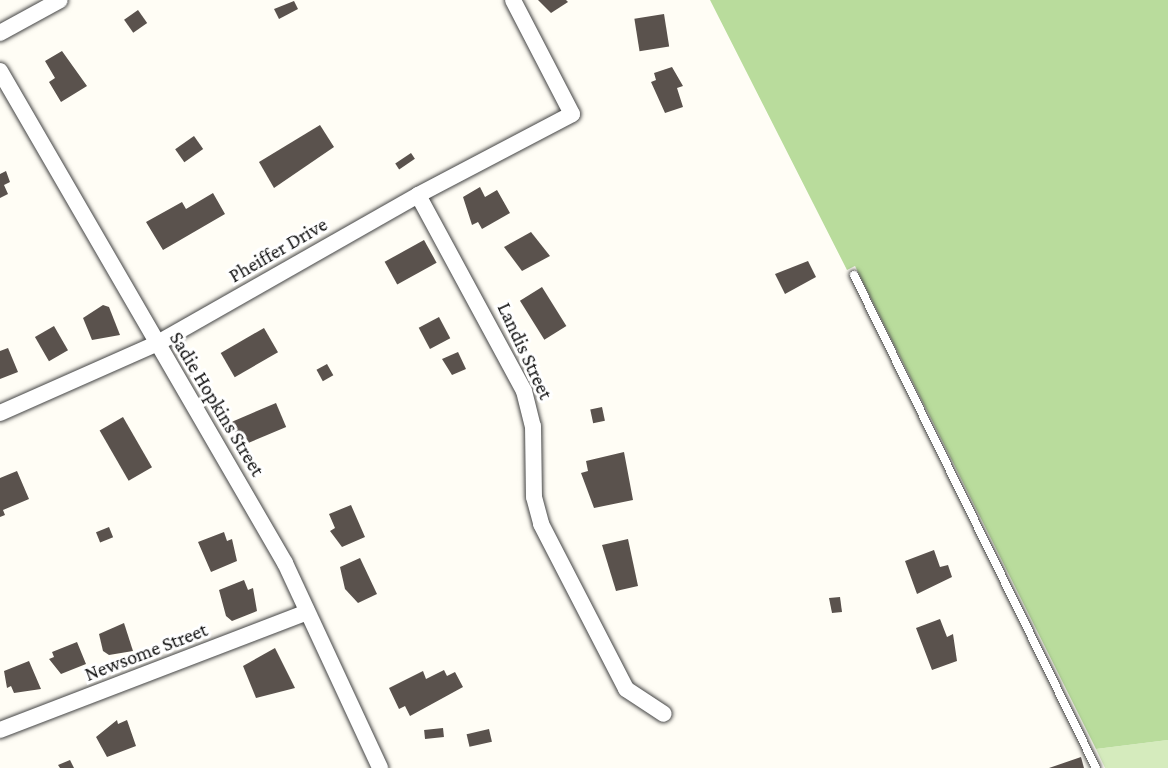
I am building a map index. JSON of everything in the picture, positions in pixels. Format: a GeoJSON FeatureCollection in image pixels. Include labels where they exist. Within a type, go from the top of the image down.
{"type":"FeatureCollection","features":[{"type":"Feature","properties":{"kind":"street"},"geometry":{"type":"LineString","coordinates":[[0,33],[60,0]]}},
{"type":"Feature","properties":{"kind":"street","name":"Pheiffer Drive"},"geometry":{"type":"LineString","coordinates":[[0,413],[156,344],[418,195],[572,114],[513,0]]}},
{"type":"Feature","properties":{"kind":"street","name":"Sadie Hopkins Street"},"geometry":{"type":"LineString","coordinates":[[0,70],[156,344],[252,505],[307,612],[380,768]]}},
{"type":"Feature","properties":{"kind":"street","name":"Landis Street"},"geometry":{"type":"LineString","coordinates":[[418,195],[524,391],[533,426],[534,497],[541,524],[626,689],[664,714]]}},
{"type":"Feature","properties":{"kind":"street","name":"Newsome Street"},"geometry":{"type":"LineString","coordinates":[[0,730],[307,612]]}},
{"type":"Feature","properties":{"kind":"lane"},"geometry":{"type":"LineString","coordinates":[[854,275],[1096,768]]}},
{"type":"Feature","properties":{"kind":"green space"},"geometry":{"type":"Polygon","coordinates":[[[710,0],[1168,0],[1168,740],[1096,749],[855,266],[847,270],[710,0]]]}},
{"type":"Feature","properties":{"kind":"green space"},"geometry":{"type":"Polygon","coordinates":[[[1168,740],[1168,768],[1105,768],[1096,749],[1168,740]]]}},
{"type":"Feature","properties":{"kind":"building"},"geometry":{"type":"Polygon","coordinates":[[[538,0],[566,0],[568,2],[551,13],[538,0]]]}},
{"type":"Feature","properties":{"kind":"building"},"geometry":{"type":"Polygon","coordinates":[[[294,1],[298,9],[279,19],[274,9],[294,1]]]}},
{"type":"Feature","properties":{"kind":"building"},"geometry":{"type":"Polygon","coordinates":[[[138,10],[147,23],[133,33],[124,20],[138,10]]]}},
{"type":"Feature","properties":{"kind":"building"},"geometry":{"type":"Polygon","coordinates":[[[664,14],[669,47],[640,51],[634,19],[664,14]]]}},
{"type":"Feature","properties":{"kind":"building"},"geometry":{"type":"Polygon","coordinates":[[[62,51],[87,86],[61,102],[49,82],[55,78],[45,61],[62,51]]]}},
{"type":"Feature","properties":{"kind":"building"},"geometry":{"type":"Polygon","coordinates":[[[672,67],[683,86],[677,88],[683,107],[665,113],[651,82],[656,80],[654,73],[672,67]]]}},
{"type":"Feature","properties":{"kind":"building"},"geometry":{"type":"Polygon","coordinates":[[[320,125],[334,147],[274,188],[259,162],[320,125]]]}},
{"type":"Feature","properties":{"kind":"building"},"geometry":{"type":"Polygon","coordinates":[[[194,136],[203,149],[184,162],[175,149],[194,136]]]}},
{"type":"Feature","properties":{"kind":"building"},"geometry":{"type":"Polygon","coordinates":[[[411,153],[415,159],[399,169],[395,164],[411,153]]]}},
{"type":"Feature","properties":{"kind":"building"},"geometry":{"type":"Polygon","coordinates":[[[6,171],[10,182],[4,185],[8,194],[0,198],[0,174],[6,171]]]}},
{"type":"Feature","properties":{"kind":"building"},"geometry":{"type":"Polygon","coordinates":[[[480,187],[485,197],[497,190],[510,213],[482,229],[478,222],[472,225],[463,197],[480,187]]]}},
{"type":"Feature","properties":{"kind":"building"},"geometry":{"type":"Polygon","coordinates":[[[213,193],[225,214],[163,250],[146,222],[182,202],[186,209],[213,193]]]}},
{"type":"Feature","properties":{"kind":"building"},"geometry":{"type":"Polygon","coordinates":[[[531,232],[550,256],[522,271],[504,247],[531,232]]]}},
{"type":"Feature","properties":{"kind":"building"},"geometry":{"type":"Polygon","coordinates":[[[424,240],[437,263],[397,285],[385,262],[424,240]]]}},
{"type":"Feature","properties":{"kind":"building"},"geometry":{"type":"Polygon","coordinates":[[[808,261],[816,277],[785,294],[775,274],[808,261]]]}},
{"type":"Feature","properties":{"kind":"building"},"geometry":{"type":"Polygon","coordinates":[[[542,287],[566,326],[544,340],[520,301],[542,287]]]}},
{"type":"Feature","properties":{"kind":"building"},"geometry":{"type":"Polygon","coordinates":[[[103,305],[109,307],[120,335],[92,340],[83,318],[103,305]]]}},
{"type":"Feature","properties":{"kind":"building"},"geometry":{"type":"Polygon","coordinates":[[[439,317],[450,338],[430,349],[419,328],[439,317]]]}},
{"type":"Feature","properties":{"kind":"building"},"geometry":{"type":"Polygon","coordinates":[[[54,326],[68,350],[49,361],[35,337],[54,326]]]}},
{"type":"Feature","properties":{"kind":"building"},"geometry":{"type":"Polygon","coordinates":[[[264,328],[278,352],[235,377],[221,353],[264,328]]]}},
{"type":"Feature","properties":{"kind":"building"},"geometry":{"type":"Polygon","coordinates":[[[8,348],[18,372],[0,379],[0,351],[8,348]]]}},
{"type":"Feature","properties":{"kind":"building"},"geometry":{"type":"Polygon","coordinates":[[[458,352],[466,369],[452,375],[442,359],[458,352]]]}},
{"type":"Feature","properties":{"kind":"building"},"geometry":{"type":"Polygon","coordinates":[[[327,364],[333,375],[323,381],[317,370],[327,364]]]}},
{"type":"Feature","properties":{"kind":"building"},"geometry":{"type":"Polygon","coordinates":[[[276,403],[286,427],[241,446],[231,422],[276,403]]]}},
{"type":"Feature","properties":{"kind":"building"},"geometry":{"type":"Polygon","coordinates":[[[602,407],[605,421],[593,423],[590,409],[602,407]]]}},
{"type":"Feature","properties":{"kind":"building"},"geometry":{"type":"Polygon","coordinates":[[[123,417],[152,467],[129,481],[100,430],[123,417]]]}},
{"type":"Feature","properties":{"kind":"building"},"geometry":{"type":"Polygon","coordinates":[[[624,452],[633,500],[594,508],[581,473],[588,471],[586,461],[624,452]]]}},
{"type":"Feature","properties":{"kind":"building"},"geometry":{"type":"Polygon","coordinates":[[[17,471],[29,499],[3,510],[5,515],[0,517],[0,478],[17,471]]]}},
{"type":"Feature","properties":{"kind":"building"},"geometry":{"type":"Polygon","coordinates":[[[351,505],[365,537],[342,547],[330,531],[335,528],[329,514],[351,505]]]}},
{"type":"Feature","properties":{"kind":"building"},"geometry":{"type":"Polygon","coordinates":[[[109,527],[113,537],[100,542],[96,532],[109,527]]]}},
{"type":"Feature","properties":{"kind":"building"},"geometry":{"type":"Polygon","coordinates":[[[224,532],[227,541],[232,539],[237,561],[211,572],[198,542],[224,532]]]}},
{"type":"Feature","properties":{"kind":"building"},"geometry":{"type":"Polygon","coordinates":[[[628,539],[638,586],[616,591],[602,545],[628,539]]]}},
{"type":"Feature","properties":{"kind":"building"},"geometry":{"type":"Polygon","coordinates":[[[934,550],[940,567],[948,565],[952,577],[917,594],[905,561],[934,550]]]}},
{"type":"Feature","properties":{"kind":"building"},"geometry":{"type":"Polygon","coordinates":[[[360,558],[377,594],[358,603],[345,589],[340,567],[360,558]]]}},
{"type":"Feature","properties":{"kind":"building"},"geometry":{"type":"Polygon","coordinates":[[[244,580],[248,590],[253,588],[257,611],[232,621],[226,616],[219,590],[244,580]]]}},
{"type":"Feature","properties":{"kind":"building"},"geometry":{"type":"Polygon","coordinates":[[[840,597],[842,612],[832,613],[829,598],[840,597]]]}},
{"type":"Feature","properties":{"kind":"building"},"geometry":{"type":"Polygon","coordinates":[[[940,619],[947,637],[953,634],[957,661],[932,670],[916,628],[940,619]]]}},
{"type":"Feature","properties":{"kind":"building"},"geometry":{"type":"Polygon","coordinates":[[[124,623],[133,651],[109,655],[103,651],[99,634],[124,623]]]}},
{"type":"Feature","properties":{"kind":"building"},"geometry":{"type":"Polygon","coordinates":[[[77,642],[86,664],[61,674],[49,659],[54,657],[52,652],[77,642]]]}},
{"type":"Feature","properties":{"kind":"building"},"geometry":{"type":"Polygon","coordinates":[[[275,648],[295,688],[256,698],[243,666],[275,648]]]}},
{"type":"Feature","properties":{"kind":"building"},"geometry":{"type":"Polygon","coordinates":[[[29,661],[41,689],[14,693],[11,686],[7,688],[4,671],[29,661]]]}},
{"type":"Feature","properties":{"kind":"building"},"geometry":{"type":"Polygon","coordinates":[[[444,670],[447,676],[455,672],[463,687],[410,716],[405,706],[399,709],[389,688],[423,671],[426,679],[444,670]]]}},
{"type":"Feature","properties":{"kind":"building"},"geometry":{"type":"Polygon","coordinates":[[[117,720],[118,724],[127,720],[136,746],[107,757],[96,737],[117,720]]]}},
{"type":"Feature","properties":{"kind":"building"},"geometry":{"type":"Polygon","coordinates":[[[443,728],[444,737],[425,739],[424,730],[443,728]]]}},
{"type":"Feature","properties":{"kind":"building"},"geometry":{"type":"Polygon","coordinates":[[[489,729],[492,742],[470,747],[467,734],[489,729]]]}},
{"type":"Feature","properties":{"kind":"building"},"geometry":{"type":"Polygon","coordinates":[[[1081,757],[1084,768],[1049,768],[1081,757]]]}},
{"type":"Feature","properties":{"kind":"building"},"geometry":{"type":"Polygon","coordinates":[[[70,760],[74,768],[60,768],[58,765],[70,760]]]}}]}
